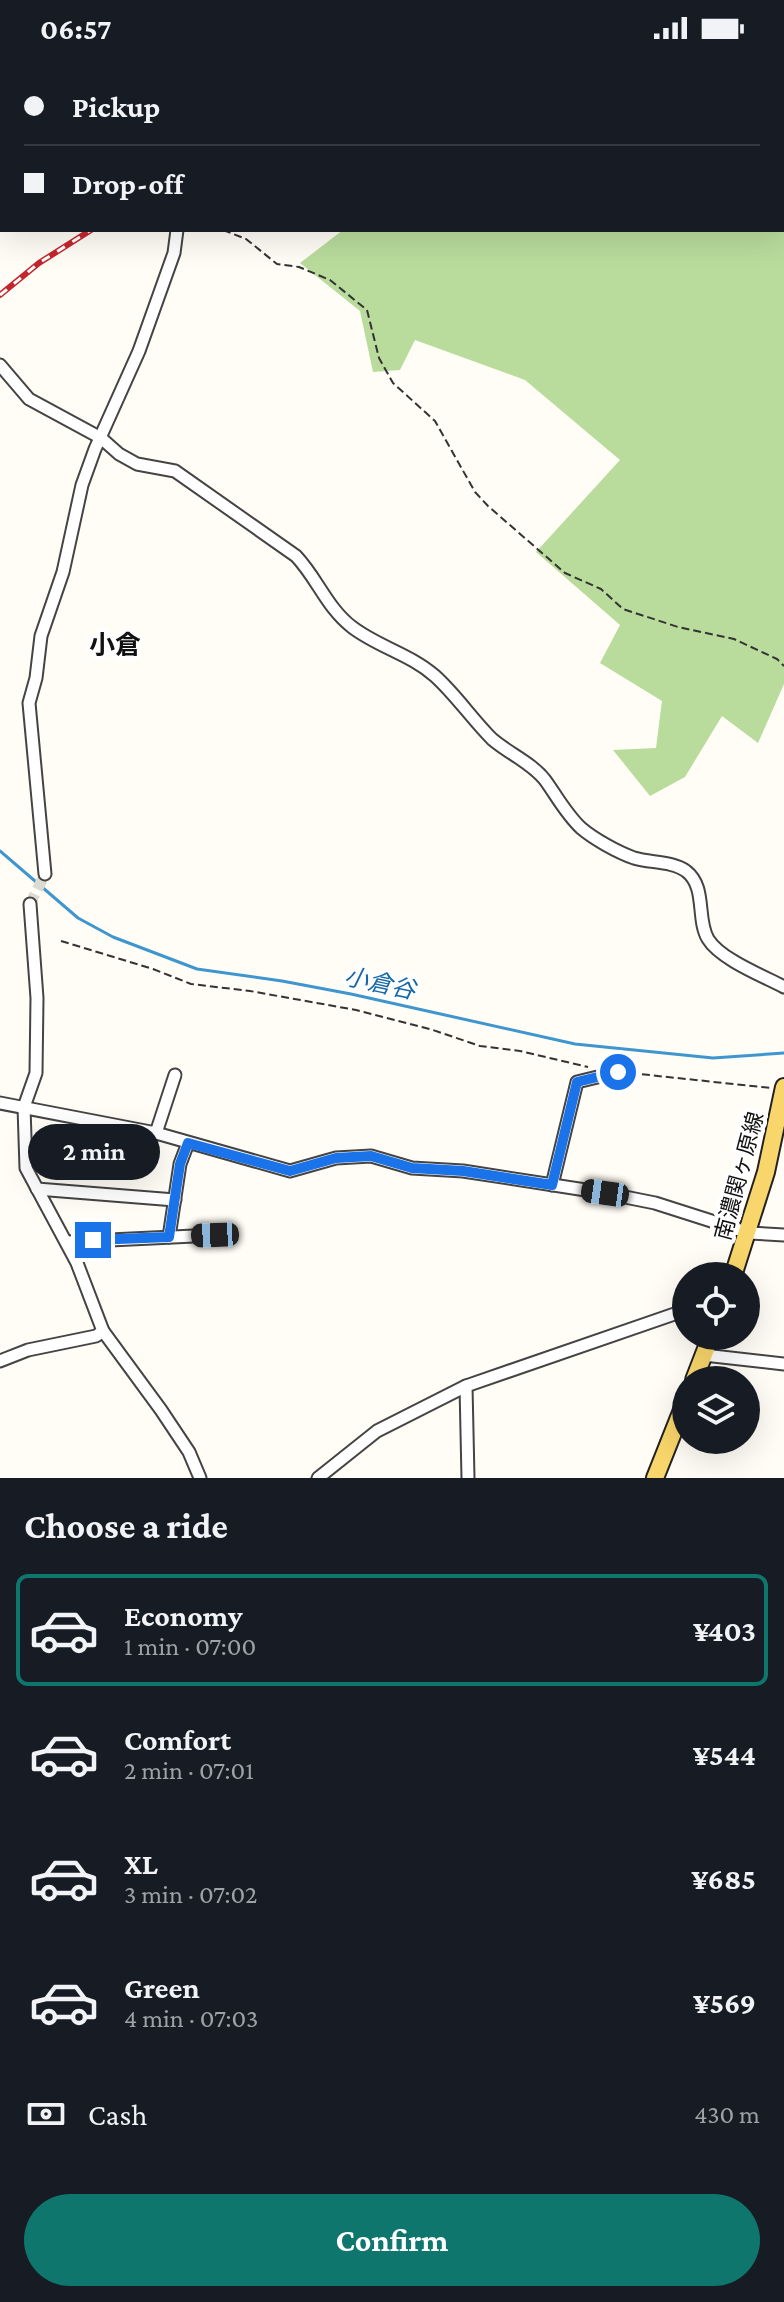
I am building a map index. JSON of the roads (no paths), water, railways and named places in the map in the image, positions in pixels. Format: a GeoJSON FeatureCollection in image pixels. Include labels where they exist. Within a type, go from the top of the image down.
{"type":"FeatureCollection","features":[{"type":"Feature","properties":{"kind":"main road","name":"南濃関ヶ原線"},"geometry":{"type":"LineString","coordinates":[[738,1262],[766,1172],[784,1088]]}},
{"type":"Feature","properties":{"kind":"main road"},"geometry":{"type":"LineString","coordinates":[[700,1366],[706,1350]]}},
{"type":"Feature","properties":{"kind":"main road"},"geometry":{"type":"LineString","coordinates":[[655,1478],[672,1435]]}},
{"type":"Feature","properties":{"kind":"street"},"geometry":{"type":"LineString","coordinates":[[45,874],[29,703],[36,678],[41,636],[63,572],[82,485],[139,351],[174,253],[177,232]]}},
{"type":"Feature","properties":{"kind":"street"},"geometry":{"type":"LineString","coordinates":[[0,365],[29,399],[101,438],[119,454],[137,464],[175,471],[296,556],[331,607],[350,626],[369,639],[409,657],[435,677],[494,740],[544,778],[581,828],[635,858],[657,861],[686,871],[698,889],[708,939],[719,951],[784,987]]}},
{"type":"Feature","properties":{"kind":"street"},"geometry":{"type":"LineString","coordinates":[[30,904],[37,998],[36,1073],[24,1107],[26,1168],[68,1242],[103,1331],[189,1452],[200,1478]]}},
{"type":"Feature","properties":{"kind":"street"},"geometry":{"type":"LineString","coordinates":[[552,1185],[577,1082],[618,1072]]}},
{"type":"Feature","properties":{"kind":"street"},"geometry":{"type":"LineString","coordinates":[[156,1133],[175,1075]]}},
{"type":"Feature","properties":{"kind":"street"},"geometry":{"type":"LineString","coordinates":[[0,1103],[156,1133],[290,1171],[336,1158],[371,1156],[412,1168],[463,1171],[655,1203],[749,1233],[784,1235]]}},
{"type":"Feature","properties":{"kind":"street"},"geometry":{"type":"LineString","coordinates":[[169,1237],[180,1164],[188,1143]]}},
{"type":"Feature","properties":{"kind":"street"},"geometry":{"type":"LineString","coordinates":[[37,1189],[175,1200]]}},
{"type":"Feature","properties":{"kind":"street"},"geometry":{"type":"LineString","coordinates":[[68,1242],[215,1235]]}},
{"type":"Feature","properties":{"kind":"street"},"geometry":{"type":"LineString","coordinates":[[318,1478],[333,1472],[361,1441],[377,1431],[466,1386],[672,1315]]}},
{"type":"Feature","properties":{"kind":"street"},"geometry":{"type":"LineString","coordinates":[[0,1361],[28,1350],[96,1336],[103,1331]]}},
{"type":"Feature","properties":{"kind":"street"},"geometry":{"type":"LineString","coordinates":[[704,1355],[784,1364]]}},
{"type":"Feature","properties":{"kind":"street"},"geometry":{"type":"LineString","coordinates":[[466,1386],[468,1478]]}},
{"type":"Feature","properties":{"kind":"waterway","name":"小倉谷"},"geometry":{"type":"LineString","coordinates":[[0,851],[78,918],[113,937],[197,969],[351,994],[575,1044],[713,1058],[784,1053]]}},
{"type":"Feature","properties":{"kind":"tunnel"},"geometry":{"type":"LineString","coordinates":[[30,904],[45,874]]}},
{"type":"Feature","properties":{"kind":"railway"},"geometry":{"type":"LineString","coordinates":[[0,295],[39,263],[88,232]]}},
{"type":"Feature","properties":{"kind":"district","name":"小倉"},"geometry":{"type":"Point","coordinates":[115,645]}}]}
